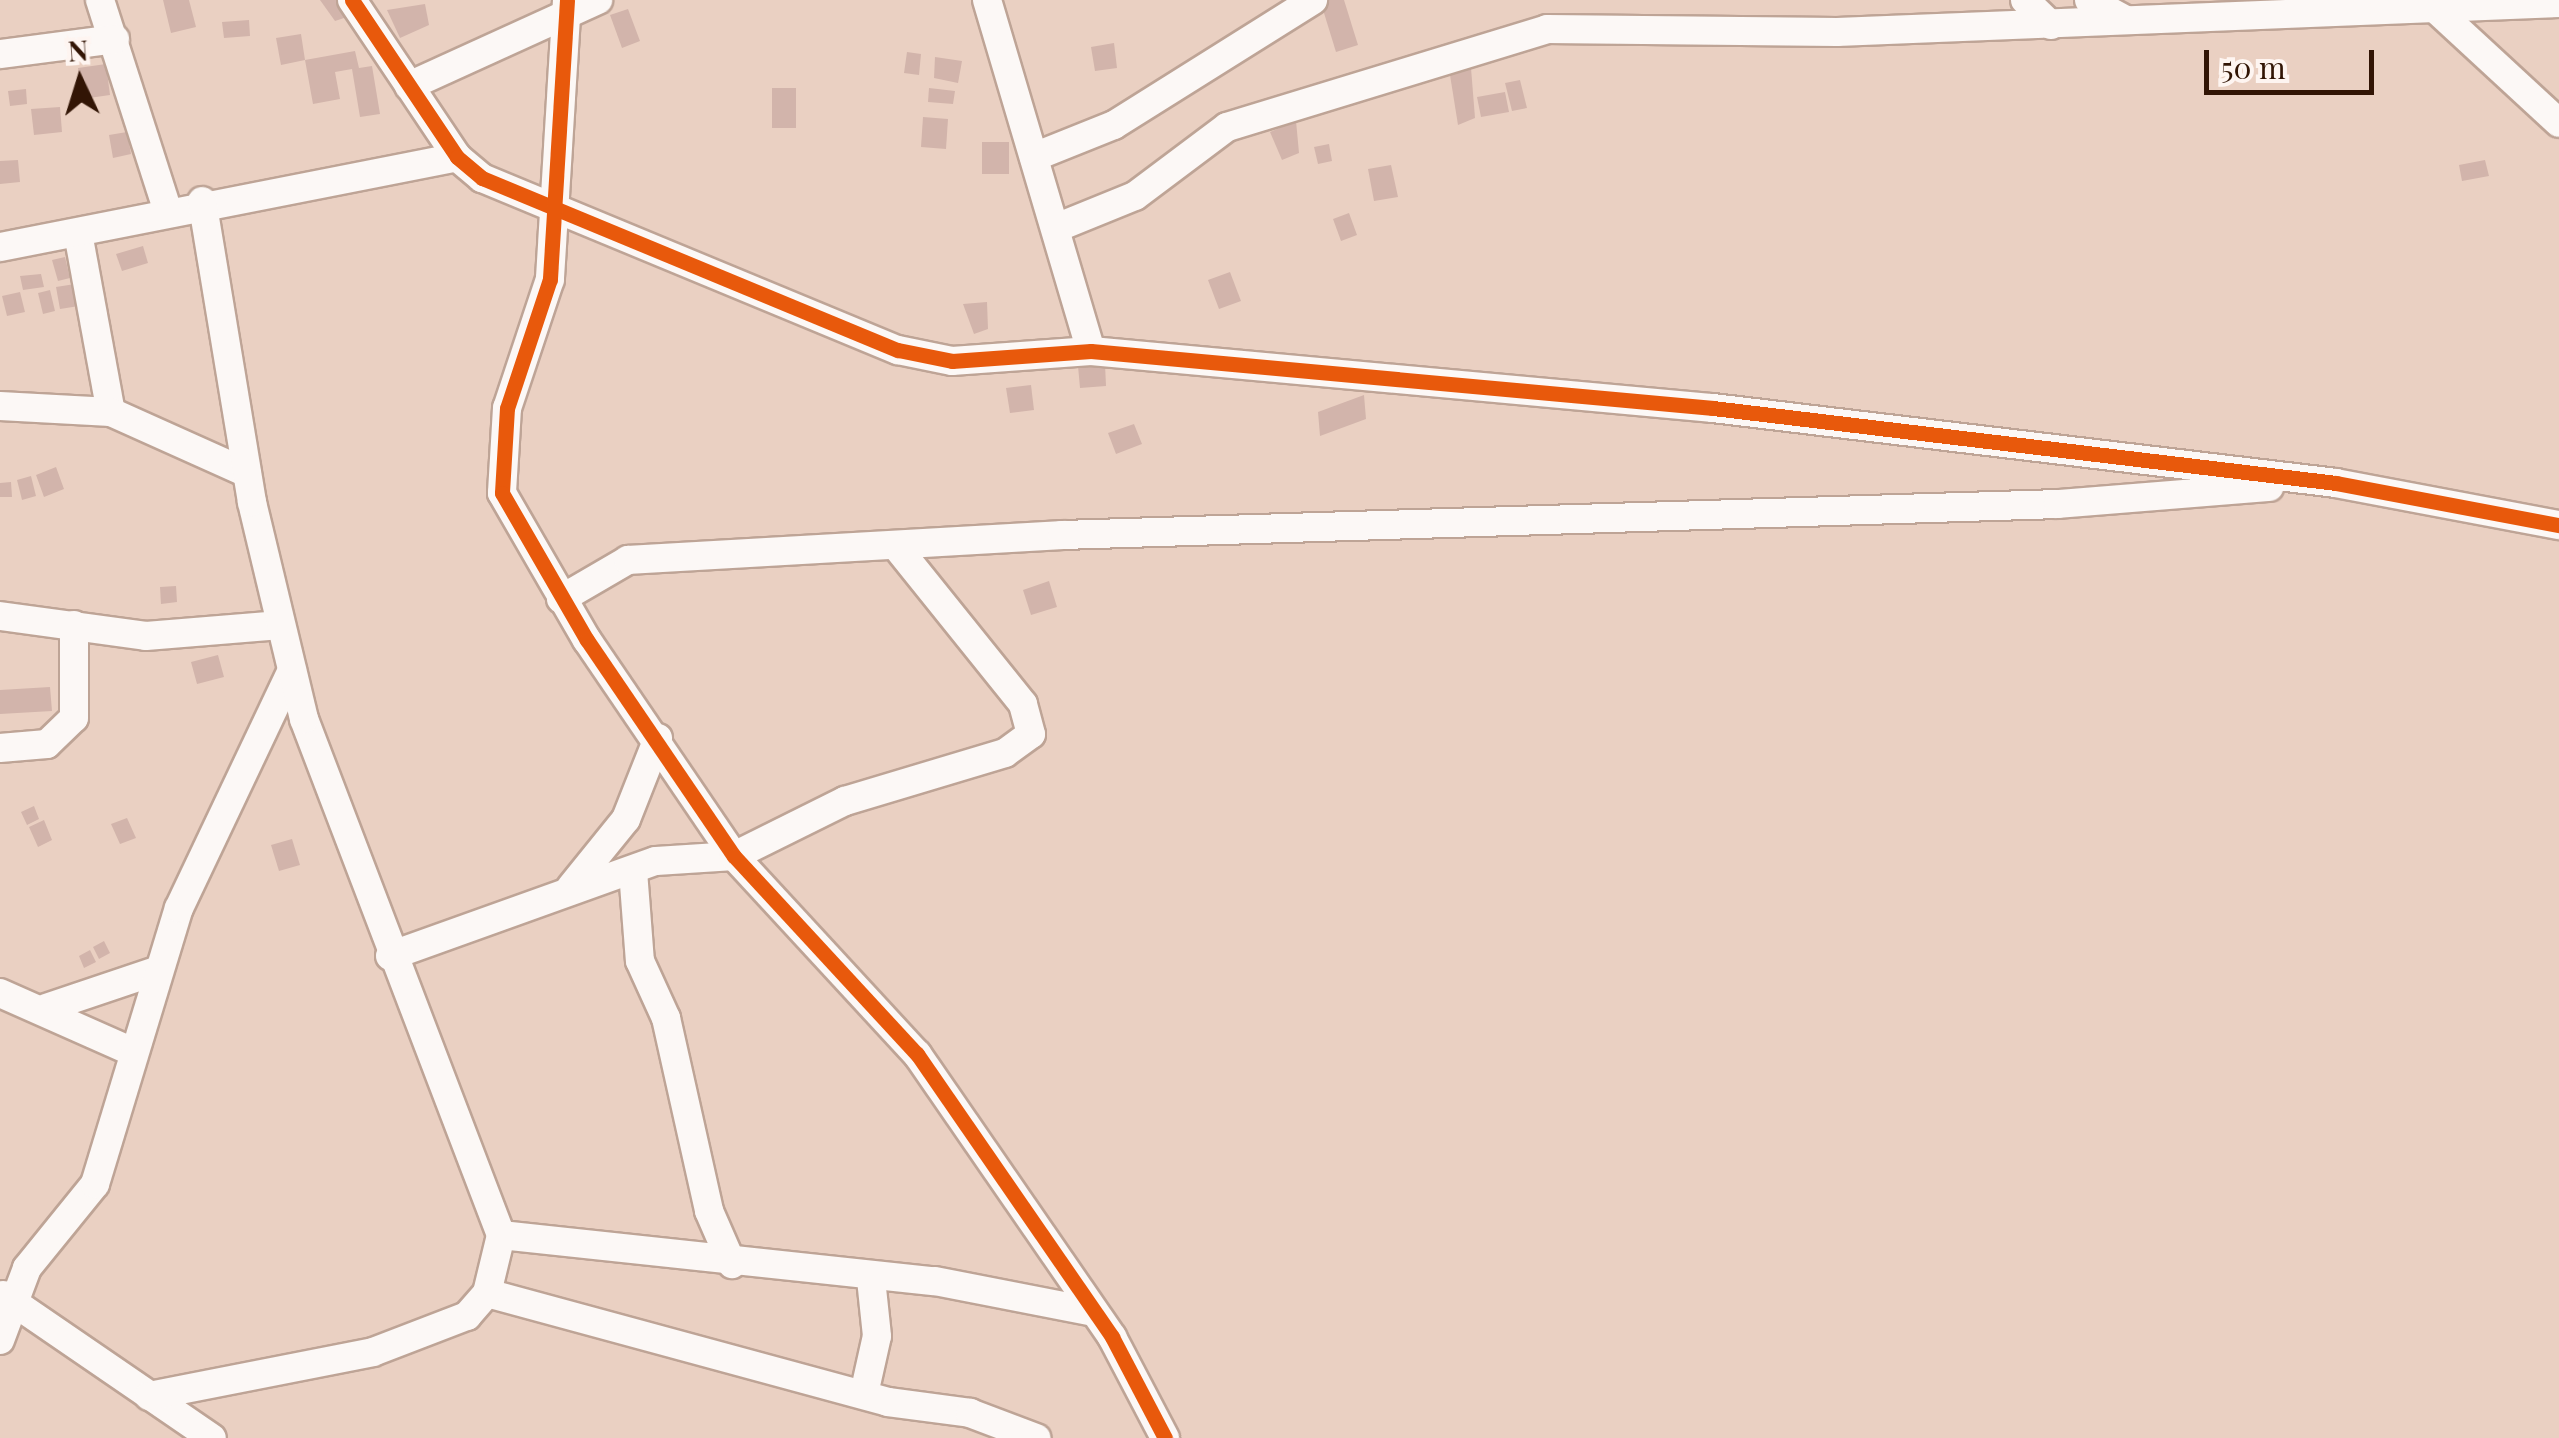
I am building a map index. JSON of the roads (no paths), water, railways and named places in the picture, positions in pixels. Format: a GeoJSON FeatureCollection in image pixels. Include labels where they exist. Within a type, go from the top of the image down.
{"type":"FeatureCollection","features":[{"type":"Feature","properties":{"kind":"street"},"geometry":{"type":"LineString","coordinates":[[100,0],[167,209]]}},
{"type":"Feature","properties":{"kind":"street"},"geometry":{"type":"LineString","coordinates":[[352,0],[458,157],[558,214],[898,350],[952,361],[1091,351],[1862,424],[2336,483],[2559,525]]}},
{"type":"Feature","properties":{"kind":"street"},"geometry":{"type":"LineString","coordinates":[[409,86],[567,4],[598,0]]}},
{"type":"Feature","properties":{"kind":"street"},"geometry":{"type":"LineString","coordinates":[[986,0],[1091,351]]}},
{"type":"Feature","properties":{"kind":"street"},"geometry":{"type":"LineString","coordinates":[[1034,156],[1114,126],[1313,0]]}},
{"type":"Feature","properties":{"kind":"street"},"geometry":{"type":"LineString","coordinates":[[2025,0],[2051,25]]}},
{"type":"Feature","properties":{"kind":"street"},"geometry":{"type":"LineString","coordinates":[[2089,0],[2126,20]]}},
{"type":"Feature","properties":{"kind":"street"},"geometry":{"type":"LineString","coordinates":[[1056,228],[1134,196],[1227,127],[1547,29],[2051,25],[2430,3],[2559,3]]}},
{"type":"Feature","properties":{"kind":"street"},"geometry":{"type":"LineString","coordinates":[[2430,3],[2559,123]]}},
{"type":"Feature","properties":{"kind":"street"},"geometry":{"type":"LineString","coordinates":[[567,4],[558,214],[550,279],[500,454],[502,493],[561,598],[734,856],[917,1054],[1094,1312],[1166,1438]]}},
{"type":"Feature","properties":{"kind":"street"},"geometry":{"type":"LineString","coordinates":[[0,54],[115,39]]}},
{"type":"Feature","properties":{"kind":"street"},"geometry":{"type":"LineString","coordinates":[[0,248],[202,201],[458,157]]}},
{"type":"Feature","properties":{"kind":"street"},"geometry":{"type":"LineString","coordinates":[[149,1396],[373,1352],[467,1316],[488,1294],[501,1235],[390,956],[292,670],[247,473],[202,201]]}},
{"type":"Feature","properties":{"kind":"street"},"geometry":{"type":"LineString","coordinates":[[78,232],[111,412]]}},
{"type":"Feature","properties":{"kind":"street"},"geometry":{"type":"LineString","coordinates":[[0,406],[111,412],[247,473]]}},
{"type":"Feature","properties":{"kind":"street"},"geometry":{"type":"LineString","coordinates":[[561,598],[628,560],[896,546],[2058,504],[2336,483]]}},
{"type":"Feature","properties":{"kind":"street"},"geometry":{"type":"LineString","coordinates":[[390,956],[570,888],[632,871],[734,856],[845,801],[1005,753],[1031,734],[1023,704],[896,546]]}},
{"type":"Feature","properties":{"kind":"street"},"geometry":{"type":"LineString","coordinates":[[0,616],[146,636],[281,624]]}},
{"type":"Feature","properties":{"kind":"street"},"geometry":{"type":"LineString","coordinates":[[0,748],[47,744],[74,718],[74,625]]}},
{"type":"Feature","properties":{"kind":"street"},"geometry":{"type":"LineString","coordinates":[[0,1340],[8,1298],[27,1268],[95,1184],[156,971],[292,670]]}},
{"type":"Feature","properties":{"kind":"street"},"geometry":{"type":"LineString","coordinates":[[570,888],[626,819],[658,738]]}},
{"type":"Feature","properties":{"kind":"street"},"geometry":{"type":"LineString","coordinates":[[632,871],[640,961],[666,1018],[709,1211],[732,1264]]}},
{"type":"Feature","properties":{"kind":"street"},"geometry":{"type":"LineString","coordinates":[[46,1008],[156,971]]}},
{"type":"Feature","properties":{"kind":"street"},"geometry":{"type":"LineString","coordinates":[[0,993],[46,1008],[133,1052]]}},
{"type":"Feature","properties":{"kind":"street"},"geometry":{"type":"LineString","coordinates":[[501,1235],[870,1280],[1010,1292],[1094,1312]]}},
{"type":"Feature","properties":{"kind":"street"},"geometry":{"type":"LineString","coordinates":[[864,1394],[877,1336],[870,1280]]}},
{"type":"Feature","properties":{"kind":"street"},"geometry":{"type":"LineString","coordinates":[[488,1294],[864,1394],[970,1413],[1036,1438]]}},
{"type":"Feature","properties":{"kind":"street"},"geometry":{"type":"LineString","coordinates":[[8,1298],[212,1438]]}}]}
